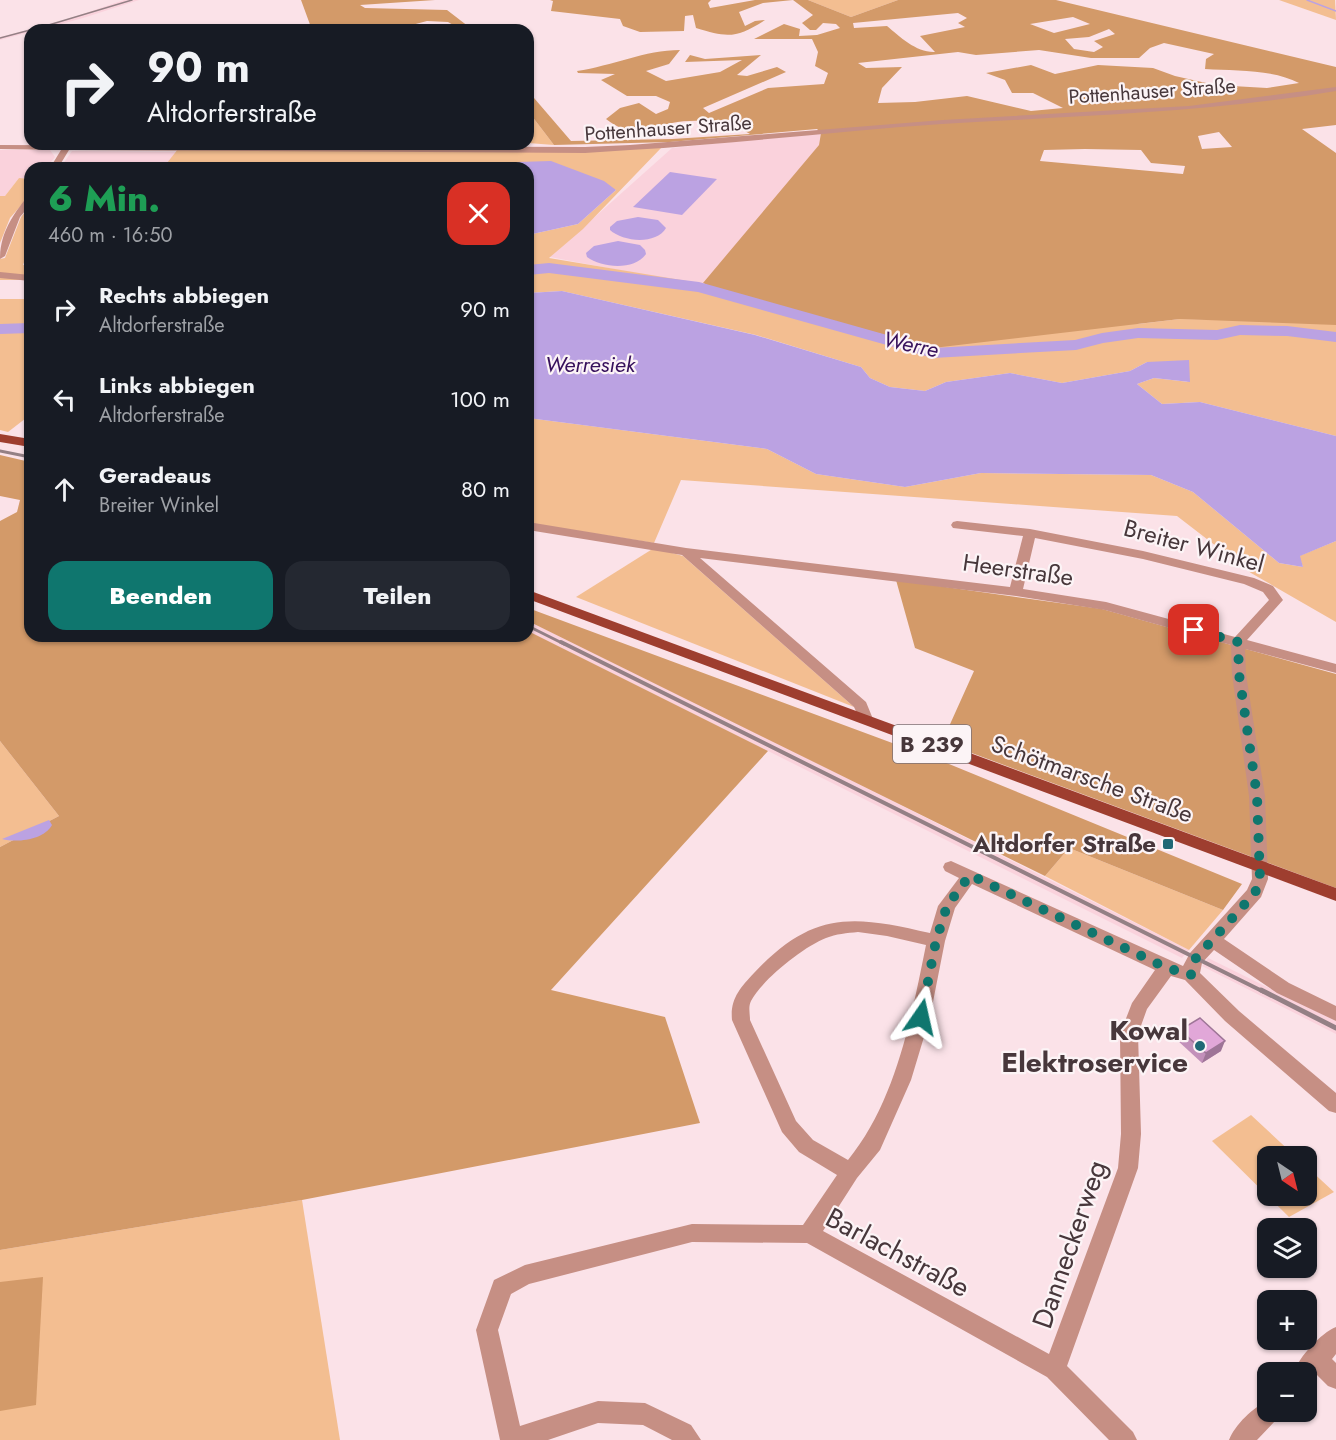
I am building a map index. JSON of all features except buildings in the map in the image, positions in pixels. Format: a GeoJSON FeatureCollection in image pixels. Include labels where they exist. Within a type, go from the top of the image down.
{"type":"FeatureCollection","features":[{"type":"Feature","properties":{"kind":"main road"},"geometry":{"type":"LineString","coordinates":[[0,438],[24,442]]}},
{"type":"Feature","properties":{"kind":"main road","name":"Schötmarsche Straße"},"geometry":{"type":"LineString","coordinates":[[534,596],[1336,895]]}},
{"type":"Feature","properties":{"kind":"street","name":"Pottenhauser Straße"},"geometry":{"type":"LineString","coordinates":[[534,150],[635,148],[878,127],[1170,108],[1336,89]]}},
{"type":"Feature","properties":{"kind":"street","name":"Pottenhauser Straße"},"geometry":{"type":"LineString","coordinates":[[0,147],[24,147]]}},
{"type":"Feature","properties":{"kind":"street"},"geometry":{"type":"LineString","coordinates":[[0,256],[16,217],[24,207]]}},
{"type":"Feature","properties":{"kind":"street"},"geometry":{"type":"LineString","coordinates":[[0,275],[24,277]]}},
{"type":"Feature","properties":{"kind":"street","name":"Breiter Winkel"},"geometry":{"type":"LineString","coordinates":[[957,525],[1030,533],[1143,555],[1249,581],[1268,589],[1276,600],[1238,642]]}},
{"type":"Feature","properties":{"kind":"street","name":"Heerstraße"},"geometry":{"type":"LineString","coordinates":[[534,527],[686,552],[1016,592],[1106,606],[1336,669]]}},
{"type":"Feature","properties":{"kind":"street"},"geometry":{"type":"LineString","coordinates":[[1016,592],[1030,533]]}},
{"type":"Feature","properties":{"kind":"street"},"geometry":{"type":"LineString","coordinates":[[686,552],[861,705],[866,720]]}},
{"type":"Feature","properties":{"kind":"street"},"geometry":{"type":"LineString","coordinates":[[1191,975],[1191,965],[1255,893],[1260,879],[1257,796],[1239,674],[1238,642]]}},
{"type":"Feature","properties":{"kind":"street"},"geometry":{"type":"LineString","coordinates":[[951,867],[1167,968],[1191,975],[1232,1016],[1336,1105]]}},
{"type":"Feature","properties":{"kind":"street"},"geometry":{"type":"LineString","coordinates":[[809,1234],[850,1172],[873,1144],[910,1059],[936,941],[947,906],[970,875]]}},
{"type":"Feature","properties":{"kind":"street"},"geometry":{"type":"LineString","coordinates":[[850,1172],[806,1146],[789,1126],[741,1020],[740,1008],[743,998],[787,951],[808,938],[830,931],[855,926],[879,928],[936,941]]}},
{"type":"Feature","properties":{"kind":"street"},"geometry":{"type":"LineString","coordinates":[[1212,940],[1283,988],[1336,1014]]}},
{"type":"Feature","properties":{"kind":"street","name":"Danneckerweg"},"geometry":{"type":"LineString","coordinates":[[1055,1369],[1128,1168],[1131,1134],[1129,1035],[1143,1000],[1167,968]]}},
{"type":"Feature","properties":{"kind":"street","name":"Barlachstraße"},"geometry":{"type":"LineString","coordinates":[[512,1440],[487,1330],[502,1287],[525,1275],[692,1233],[809,1234],[1055,1369],[1125,1440]]}},
{"type":"Feature","properties":{"kind":"street"},"geometry":{"type":"LineString","coordinates":[[1315,1362],[1336,1338]]}},
{"type":"Feature","properties":{"kind":"street"},"geometry":{"type":"LineString","coordinates":[[1317,1369],[1336,1378]]}},
{"type":"Feature","properties":{"kind":"street"},"geometry":{"type":"LineString","coordinates":[[512,1440],[598,1412],[645,1414],[683,1433],[689,1440]]}},
{"type":"Feature","properties":{"kind":"street"},"geometry":{"type":"LineString","coordinates":[[1241,1440],[1258,1422]]}},
{"type":"Feature","properties":{"kind":"shaded area"},"geometry":{"type":"Polygon","coordinates":[[[124,0],[139,0],[61,24],[50,24],[124,0]]]}},
{"type":"Feature","properties":{"kind":"shaded area"},"geometry":{"type":"Polygon","coordinates":[[[301,0],[435,0],[360,5],[365,8],[447,10],[465,24],[427,21],[416,24],[310,24],[301,0]]]}},
{"type":"Feature","properties":{"kind":"shaded area"},"geometry":{"type":"Polygon","coordinates":[[[550,0],[711,0],[708,3],[710,8],[755,0],[793,0],[763,3],[739,12],[745,26],[755,21],[765,20],[739,33],[725,35],[696,28],[693,15],[685,16],[684,31],[640,32],[623,26],[620,19],[551,11],[553,1],[550,0]]]}},
{"type":"Feature","properties":{"kind":"shaded area"},"geometry":{"type":"Polygon","coordinates":[[[793,0],[808,0],[851,17],[898,0],[1056,0],[1336,67],[1336,125],[1302,129],[1336,153],[1336,325],[1180,319],[933,348],[718,290],[703,283],[819,145],[821,133],[817,129],[670,142],[554,145],[534,119],[534,98],[571,141],[672,139],[750,134],[723,123],[702,121],[681,122],[638,130],[623,129],[606,119],[620,108],[639,103],[656,114],[668,109],[670,102],[656,96],[627,96],[601,80],[615,74],[578,73],[577,71],[641,55],[680,50],[669,64],[646,71],[666,81],[720,72],[742,60],[685,62],[690,55],[705,59],[761,55],[737,75],[747,76],[777,67],[786,72],[703,108],[709,113],[768,88],[824,84],[828,73],[815,66],[818,52],[812,39],[754,39],[784,24],[800,29],[799,36],[817,35],[840,28],[836,24],[823,23],[816,30],[810,30],[802,23],[813,15],[793,0]],[[958,13],[853,23],[854,28],[887,26],[915,47],[935,52],[920,36],[965,27],[958,23],[967,18],[958,13]],[[1073,17],[1030,24],[1054,33],[1090,24],[1073,17]],[[1109,29],[1089,37],[1065,39],[1074,49],[1094,52],[1103,47],[1094,41],[1115,34],[1109,29]],[[1164,43],[1150,48],[1139,58],[1091,58],[1039,50],[976,55],[958,52],[858,63],[866,68],[902,67],[882,88],[878,103],[915,102],[967,96],[1031,111],[1063,108],[1033,93],[1012,93],[1005,80],[986,73],[1031,65],[1055,74],[1098,65],[1153,68],[1175,76],[1215,85],[1267,88],[1299,83],[1289,78],[1266,73],[1205,69],[1206,59],[1214,54],[1164,43]],[[1219,132],[1198,136],[1202,149],[1232,147],[1219,132]],[[1044,150],[1040,161],[1183,174],[1185,166],[1151,163],[1141,150],[1044,150]]]}},
{"type":"Feature","properties":{"kind":"shaded area"},"geometry":{"type":"Polygon","coordinates":[[[808,0],[898,0],[851,17],[808,0]]]}},
{"type":"Feature","properties":{"kind":"shaded area"},"geometry":{"type":"Polygon","coordinates":[[[1279,0],[1335,0],[1336,20],[1279,0]]]}},
{"type":"Feature","properties":{"kind":"shaded area"},"geometry":{"type":"Polygon","coordinates":[[[24,31],[24,34],[0,40],[0,37],[24,31]]]}},
{"type":"Feature","properties":{"kind":"shaded area"},"geometry":{"type":"Polygon","coordinates":[[[534,119],[554,145],[534,143],[534,119]]]}},
{"type":"Feature","properties":{"kind":"shaded area"},"geometry":{"type":"Polygon","coordinates":[[[821,133],[819,145],[707,287],[550,257],[672,148],[821,133]]]}},
{"type":"Feature","properties":{"kind":"shaded area"},"geometry":{"type":"Polygon","coordinates":[[[662,147],[583,229],[549,258],[705,284],[1138,324],[1180,319],[1336,321],[1336,436],[1200,402],[1162,404],[1137,384],[1154,378],[1189,382],[1147,362],[1130,371],[1062,383],[1010,373],[946,382],[925,391],[890,387],[870,378],[861,367],[756,335],[562,291],[534,293],[534,234],[578,224],[616,190],[534,167],[534,162],[168,162],[177,150],[534,150],[534,148],[662,147]]]}},
{"type":"Feature","properties":{"kind":"shaded area"},"geometry":{"type":"Polygon","coordinates":[[[0,150],[50,150],[55,157],[51,162],[24,162],[24,178],[19,178],[5,196],[0,196],[0,150]]]}},
{"type":"Feature","properties":{"kind":"shaded area"},"geometry":{"type":"Polygon","coordinates":[[[72,151],[176,152],[168,162],[64,162],[72,151]]]}},
{"type":"Feature","properties":{"kind":"shaded area"},"geometry":{"type":"Polygon","coordinates":[[[19,178],[24,178],[24,202],[10,218],[0,243],[0,196],[5,196],[19,178]]]}},
{"type":"Feature","properties":{"kind":"shaded area"},"geometry":{"type":"Polygon","coordinates":[[[24,213],[24,280],[0,280],[0,259],[5,258],[24,213]]]}},
{"type":"Feature","properties":{"kind":"shaded area"},"geometry":{"type":"Polygon","coordinates":[[[0,299],[24,299],[24,420],[8,432],[0,430],[0,299]]]}},
{"type":"Feature","properties":{"kind":"shaded area"},"geometry":{"type":"Polygon","coordinates":[[[534,419],[767,449],[816,474],[905,487],[981,473],[1151,475],[1193,492],[1279,563],[1303,567],[1299,556],[1336,541],[1336,622],[1251,573],[1177,516],[681,480],[654,543],[534,524],[534,419]]]}},
{"type":"Feature","properties":{"kind":"shaded area"},"geometry":{"type":"Polygon","coordinates":[[[0,455],[24,461],[24,642],[534,642],[534,634],[768,751],[551,990],[665,1017],[700,1123],[302,1200],[0,1250],[0,847],[59,816],[0,741],[0,521],[17,512],[20,500],[0,496],[0,455]]]}},
{"type":"Feature","properties":{"kind":"shaded area"},"geometry":{"type":"Polygon","coordinates":[[[654,548],[683,556],[854,707],[576,597],[654,548]]]}},
{"type":"Feature","properties":{"kind":"shaded area"},"geometry":{"type":"Polygon","coordinates":[[[896,580],[1102,609],[1336,674],[1336,888],[942,742],[974,671],[915,648],[896,580]]]}},
{"type":"Feature","properties":{"kind":"shaded area"},"geometry":{"type":"Polygon","coordinates":[[[534,610],[949,764],[1242,884],[1223,910],[1069,848],[1045,876],[534,624],[534,610]]]}},
{"type":"Feature","properties":{"kind":"shaded area"},"geometry":{"type":"Polygon","coordinates":[[[534,624],[1189,950],[1182,958],[534,634],[534,624]]]}},
{"type":"Feature","properties":{"kind":"shaded area"},"geometry":{"type":"Polygon","coordinates":[[[0,741],[59,816],[0,847],[0,741]]]}},
{"type":"Feature","properties":{"kind":"shaded area"},"geometry":{"type":"Polygon","coordinates":[[[1069,848],[1223,910],[1189,950],[1045,876],[1069,848]]]}},
{"type":"Feature","properties":{"kind":"shaded area"},"geometry":{"type":"Polygon","coordinates":[[[1208,958],[1336,1021],[1336,1034],[1202,966],[1208,958]]]}},
{"type":"Feature","properties":{"kind":"shaded area"},"geometry":{"type":"Polygon","coordinates":[[[1251,1115],[1284,1146],[1257,1146],[1257,1185],[1212,1141],[1251,1115]]]}},
{"type":"Feature","properties":{"kind":"shaded area"},"geometry":{"type":"Polygon","coordinates":[[[1317,1176],[1334,1192],[1317,1201],[1317,1176]]]}},
{"type":"Feature","properties":{"kind":"shaded area"},"geometry":{"type":"Polygon","coordinates":[[[302,1200],[340,1440],[0,1440],[0,1250],[302,1200]]]}},
{"type":"Feature","properties":{"kind":"shaded area"},"geometry":{"type":"Polygon","coordinates":[[[1278,1206],[1309,1206],[1289,1217],[1278,1206]]]}},
{"type":"Feature","properties":{"kind":"shaded area"},"geometry":{"type":"Polygon","coordinates":[[[43,1277],[36,1405],[0,1411],[0,1282],[43,1277]]]}},
{"type":"Feature","properties":{"kind":"water"},"geometry":{"type":"Polygon","coordinates":[[[551,161],[604,181],[616,190],[578,224],[534,234],[534,162],[518,162],[551,161]]]}},
{"type":"Feature","properties":{"kind":"water"},"geometry":{"type":"Polygon","coordinates":[[[670,172],[717,179],[682,215],[633,207],[670,172]]]}},
{"type":"Feature","properties":{"kind":"water"},"geometry":{"type":"Polygon","coordinates":[[[638,217],[658,220],[666,228],[655,237],[639,240],[623,237],[610,230],[610,227],[617,221],[638,217]]]}},
{"type":"Feature","properties":{"kind":"water"},"geometry":{"type":"Polygon","coordinates":[[[618,241],[640,245],[646,254],[634,263],[618,266],[601,264],[587,257],[586,253],[594,246],[618,241]]]}},
{"type":"Feature","properties":{"kind":"water","name":"Werresiek"},"geometry":{"type":"Polygon","coordinates":[[[562,291],[755,335],[861,367],[870,378],[890,387],[925,391],[946,382],[1010,373],[1062,383],[1130,371],[1147,362],[1189,360],[1190,382],[1154,378],[1137,384],[1162,404],[1200,402],[1336,436],[1336,541],[1300,556],[1303,567],[1279,563],[1193,492],[1151,475],[981,473],[905,487],[816,474],[767,449],[534,419],[534,293],[562,291]]]}},
{"type":"Feature","properties":{"kind":"water"},"geometry":{"type":"Polygon","coordinates":[[[49,820],[52,825],[37,837],[15,841],[2,839],[49,820]]]}},
{"type":"Feature","properties":{"kind":"waterway"},"geometry":{"type":"LineString","coordinates":[[1307,0],[1336,11]]}},
{"type":"Feature","properties":{"kind":"waterway","name":"Werre"},"geometry":{"type":"LineString","coordinates":[[534,269],[549,268],[699,287],[933,353],[1076,345],[1102,338],[1138,333],[1217,335],[1240,330],[1287,331],[1336,337]]}},
{"type":"Feature","properties":{"kind":"waterway","name":"Werre"},"geometry":{"type":"LineString","coordinates":[[0,329],[24,328]]}},
{"type":"Feature","properties":{"kind":"railway"},"geometry":{"type":"LineString","coordinates":[[52,24],[132,0]]}},
{"type":"Feature","properties":{"kind":"railway"},"geometry":{"type":"LineString","coordinates":[[0,38],[24,32]]}},
{"type":"Feature","properties":{"kind":"railway"},"geometry":{"type":"LineString","coordinates":[[0,451],[24,456]]}},
{"type":"Feature","properties":{"kind":"railway"},"geometry":{"type":"LineString","coordinates":[[534,629],[564,644]]}},
{"type":"Feature","properties":{"kind":"railway"},"geometry":{"type":"LineString","coordinates":[[561,642],[1264,992]]}},
{"type":"Feature","properties":{"kind":"railway"},"geometry":{"type":"LineString","coordinates":[[1261,990],[1336,1028]]}},
{"type":"Feature","properties":{"kind":"place","name":"Altdorfer Straße"},"geometry":{"type":"Point","coordinates":[1168,844]}},
{"type":"Feature","properties":{"kind":"place","name":"Kowal Elektroservice"},"geometry":{"type":"Point","coordinates":[1200,1046]}},
{"type":"Feature","properties":{"kind":"route"},"geometry":{"type":"LineString","coordinates":[[921,1017],[936,941],[947,906],[970,875],[1167,968],[1191,975],[1191,965],[1196,958],[1255,893],[1260,879],[1257,796],[1239,674],[1238,642],[1194,630]]}}]}
